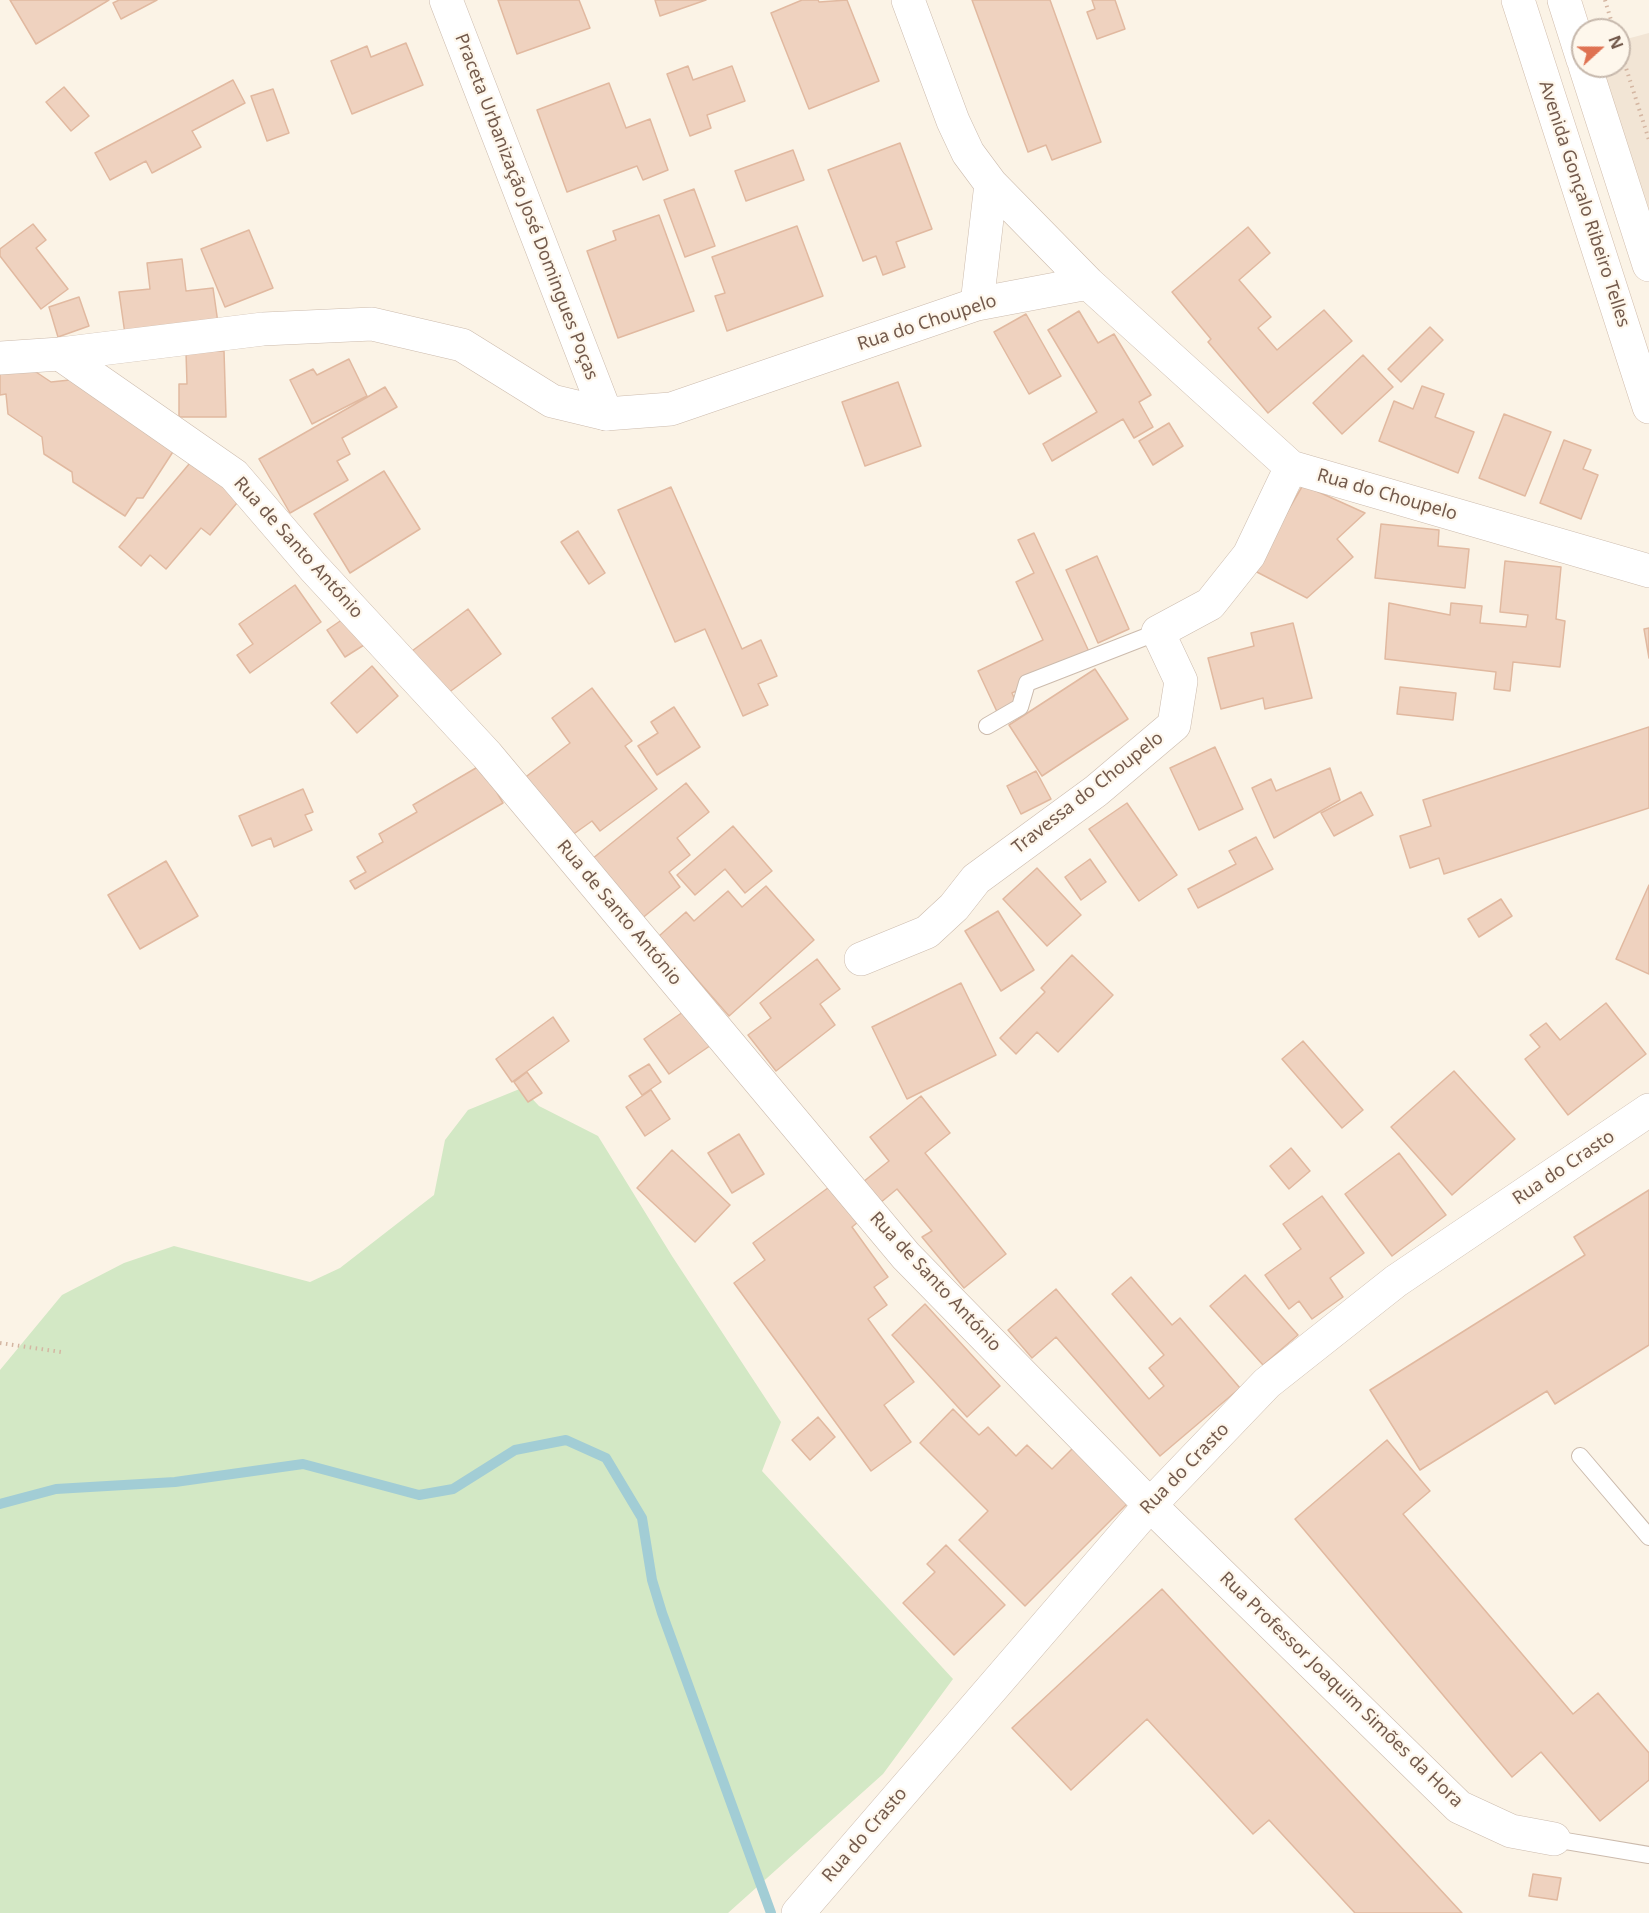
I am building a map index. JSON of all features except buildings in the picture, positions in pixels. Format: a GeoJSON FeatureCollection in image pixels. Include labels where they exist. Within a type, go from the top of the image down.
{"type":"FeatureCollection","features":[{"type":"Feature","properties":{"kind":"street","name":"Praceta Urbanização José Domingues Poças"},"geometry":{"type":"LineString","coordinates":[[446,0],[606,414]]}},
{"type":"Feature","properties":{"kind":"street"},"geometry":{"type":"LineString","coordinates":[[908,0],[953,121],[968,153],[991,184],[1088,283]]}},
{"type":"Feature","properties":{"kind":"street","name":"Avenida Gonçalo Ribeiro Telles"},"geometry":{"type":"LineString","coordinates":[[1518,0],[1649,407]]}},
{"type":"Feature","properties":{"kind":"street"},"geometry":{"type":"LineString","coordinates":[[1564,0],[1571,22]]}},
{"type":"Feature","properties":{"kind":"street"},"geometry":{"type":"LineString","coordinates":[[1589,78],[1649,266]]}},
{"type":"Feature","properties":{"kind":"street"},"geometry":{"type":"LineString","coordinates":[[978,304],[991,184]]}},
{"type":"Feature","properties":{"kind":"street","name":"Rua do Choupelo"},"geometry":{"type":"LineString","coordinates":[[0,358],[60,354],[263,329],[372,324],[462,345],[552,401],[606,414],[671,409],[978,304],[1088,283],[1291,467],[1649,570]]}},
{"type":"Feature","properties":{"kind":"street","name":"Rua de Santo António"},"geometry":{"type":"LineString","coordinates":[[60,354],[234,475],[314,568],[488,755],[906,1256],[1150,1505]]}},
{"type":"Feature","properties":{"kind":"street"},"geometry":{"type":"LineString","coordinates":[[1158,632],[1210,604],[1249,555],[1291,467]]}},
{"type":"Feature","properties":{"kind":"street","name":"Travessa do Choupelo"},"geometry":{"type":"LineString","coordinates":[[861,959],[927,932],[954,907],[976,879],[1096,791],[1174,725],[1181,681],[1158,632]]}},
{"type":"Feature","properties":{"kind":"street","name":"Rua do Crasto"},"geometry":{"type":"LineString","coordinates":[[798,1913],[1150,1505],[1267,1383],[1386,1289],[1649,1110]]}},
{"type":"Feature","properties":{"kind":"street","name":"Rua Professor Joaquim Simões da Hora"},"geometry":{"type":"LineString","coordinates":[[1150,1505],[1459,1808],[1511,1831],[1554,1839]]}},
{"type":"Feature","properties":{"kind":"lane"},"geometry":{"type":"LineString","coordinates":[[987,726],[1020,708],[1027,682],[1158,632]]}},
{"type":"Feature","properties":{"kind":"lane"},"geometry":{"type":"LineString","coordinates":[[1580,1456],[1649,1537]]}},
{"type":"Feature","properties":{"kind":"lane"},"geometry":{"type":"LineString","coordinates":[[1554,1839],[1649,1855]]}},
{"type":"Feature","properties":{"kind":"path"},"geometry":{"type":"LineString","coordinates":[[1605,0],[1610,18]]}},
{"type":"Feature","properties":{"kind":"path"},"geometry":{"type":"LineString","coordinates":[[1629,78],[1649,141]]}},
{"type":"Feature","properties":{"kind":"path"},"geometry":{"type":"LineString","coordinates":[[0,1343],[61,1352]]}},
{"type":"Feature","properties":{"kind":"shaded area"},"geometry":{"type":"Polygon","coordinates":[[[1649,33],[1649,255],[1593,78],[1631,78],[1631,38],[1649,33]]]}},
{"type":"Feature","properties":{"kind":"green space"},"geometry":{"type":"Polygon","coordinates":[[[522,1088],[539,1106],[598,1136],[672,1256],[781,1422],[762,1471],[953,1679],[883,1774],[728,1913],[0,1913],[0,1370],[62,1295],[124,1263],[174,1246],[310,1282],[340,1268],[434,1195],[445,1140],[468,1110],[522,1088]]]}},
{"type":"Feature","properties":{"kind":"waterway"},"geometry":{"type":"LineString","coordinates":[[0,1504],[56,1489],[175,1482],[303,1464],[419,1495],[453,1489],[515,1450],[566,1440],[606,1458],[642,1518],[652,1580],[662,1613],[771,1913]]}}]}
